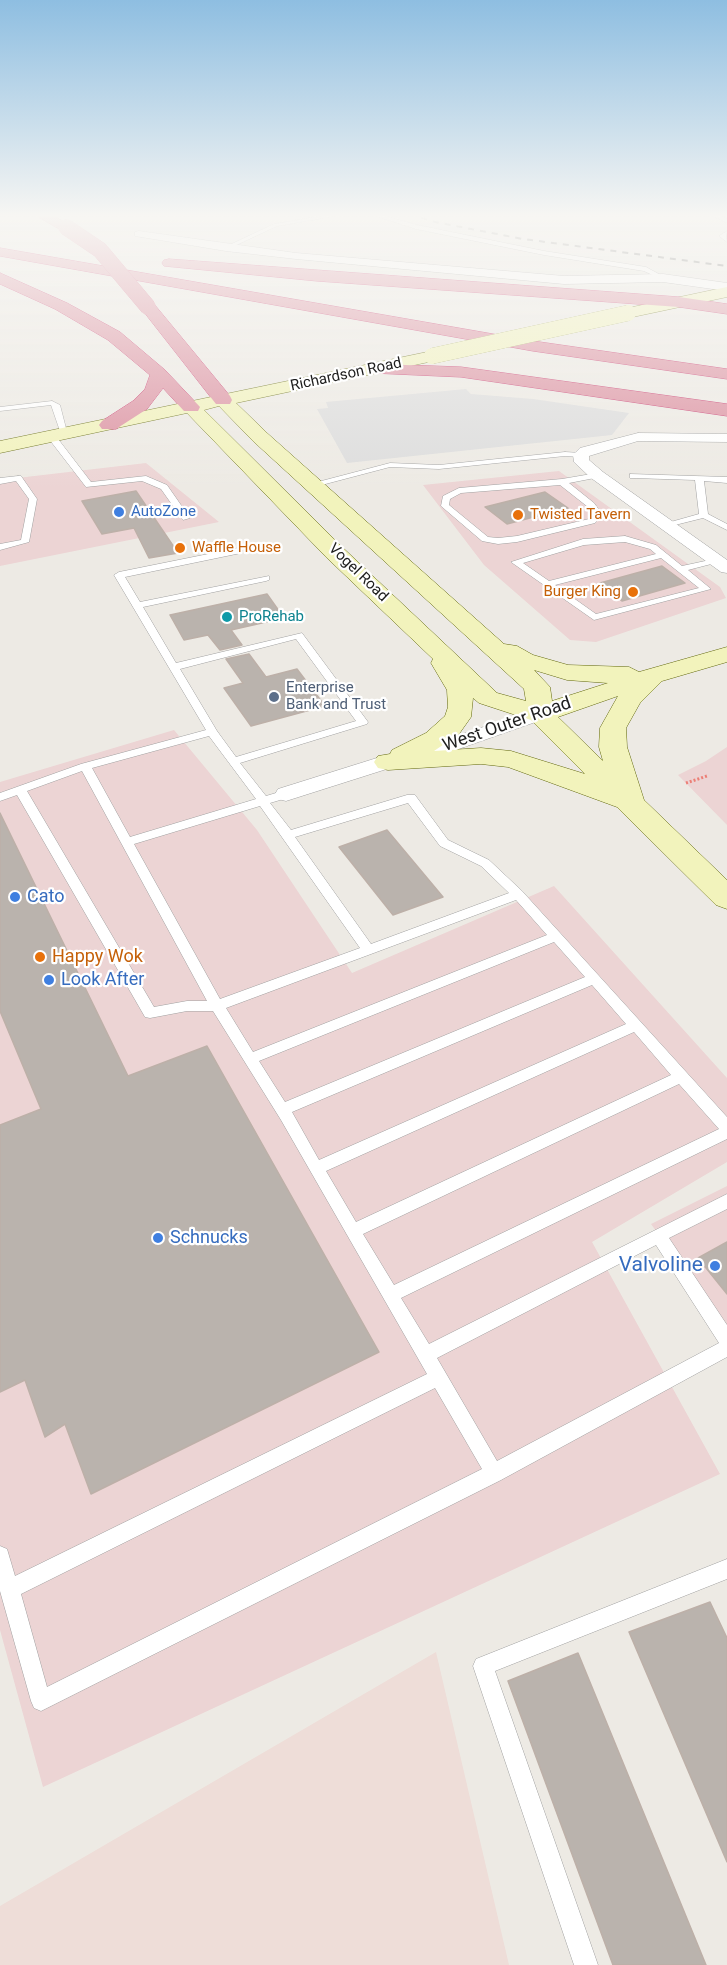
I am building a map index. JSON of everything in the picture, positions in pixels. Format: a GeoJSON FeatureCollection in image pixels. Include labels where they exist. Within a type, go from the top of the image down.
{"type":"FeatureCollection","features":[{"type":"Feature","properties":{"kind":"highway"},"geometry":{"type":"LineString","coordinates":[[61,306],[114,336],[159,374],[191,407]]}},
{"type":"Feature","properties":{"kind":"highway"},"geometry":{"type":"LineString","coordinates":[[147,306],[223,400]]}},
{"type":"Feature","properties":{"kind":"highway"},"geometry":{"type":"LineString","coordinates":[[302,306],[512,343],[727,374]]}},
{"type":"Feature","properties":{"kind":"highway"},"geometry":{"type":"LineString","coordinates":[[704,306],[727,309]]}},
{"type":"Feature","properties":{"kind":"highway"},"geometry":{"type":"LineString","coordinates":[[500,323],[594,337]]}},
{"type":"Feature","properties":{"kind":"highway"},"geometry":{"type":"LineString","coordinates":[[378,369],[450,360],[727,410]]}},
{"type":"Feature","properties":{"kind":"highway"},"geometry":{"type":"LineString","coordinates":[[109,425],[140,405],[153,391],[159,374]]}},
{"type":"Feature","properties":{"kind":"main road","name":"Richardson Road"},"geometry":{"type":"LineString","coordinates":[[0,447],[378,369],[450,360],[662,306]]}},
{"type":"Feature","properties":{"kind":"main road"},"geometry":{"type":"LineString","coordinates":[[260,437],[261,418],[266,410],[292,386]]}},
{"type":"Feature","properties":{"kind":"main road","name":"Vogel Road"},"geometry":{"type":"LineString","coordinates":[[223,400],[260,437],[537,687],[540,714]]}},
{"type":"Feature","properties":{"kind":"main road","name":"Vogel Road"},"geometry":{"type":"LineString","coordinates":[[191,407],[488,698],[540,714],[727,898]]}},
{"type":"Feature","properties":{"kind":"main road"},"geometry":{"type":"LineString","coordinates":[[109,425],[175,424],[213,430]]}},
{"type":"Feature","properties":{"kind":"main road"},"geometry":{"type":"LineString","coordinates":[[479,634],[524,660],[567,672],[596,675],[658,674]]}},
{"type":"Feature","properties":{"kind":"main road"},"geometry":{"type":"LineString","coordinates":[[388,762],[435,739],[450,728],[458,717],[461,707],[460,690],[433,646]]}},
{"type":"Feature","properties":{"kind":"main road","name":"West Outer Road"},"geometry":{"type":"LineString","coordinates":[[540,714],[658,674],[727,654]]}},
{"type":"Feature","properties":{"kind":"main road"},"geometry":{"type":"LineString","coordinates":[[638,810],[625,788],[618,766],[613,747],[613,728],[629,699],[658,674]]}},
{"type":"Feature","properties":{"kind":"main road"},"geometry":{"type":"LineString","coordinates":[[388,762],[481,756],[511,759],[575,780],[638,810]]}},
{"type":"Feature","properties":{"kind":"street"},"geometry":{"type":"LineString","coordinates":[[722,564],[597,475],[582,462],[581,455],[585,450],[638,437],[727,438]]}},
{"type":"Feature","properties":{"kind":"street","name":"West Outer Road"},"geometry":{"type":"LineString","coordinates":[[286,794],[388,762],[420,755],[540,714]]}},
{"type":"Feature","properties":{"kind":"lane"},"geometry":{"type":"LineString","coordinates":[[0,409],[52,403],[56,405],[58,435],[89,485],[143,478],[164,487],[186,518]]}},
{"type":"Feature","properties":{"kind":"lane"},"geometry":{"type":"LineString","coordinates":[[314,484],[390,465],[439,467],[565,454],[581,455]]}},
{"type":"Feature","properties":{"kind":"lane"},"geometry":{"type":"LineString","coordinates":[[562,482],[591,505],[598,514],[592,521],[517,540],[498,541],[486,539],[445,506],[446,498],[459,491],[562,482],[597,475]]}},
{"type":"Feature","properties":{"kind":"lane"},"geometry":{"type":"LineString","coordinates":[[633,476],[727,480]]}},
{"type":"Feature","properties":{"kind":"lane"},"geometry":{"type":"LineString","coordinates":[[0,481],[18,478],[33,499],[25,542],[0,547]]}},
{"type":"Feature","properties":{"kind":"lane"},"geometry":{"type":"LineString","coordinates":[[699,478],[704,514]]}},
{"type":"Feature","properties":{"kind":"lane"},"geometry":{"type":"LineString","coordinates":[[670,525],[704,514],[727,527]]}},
{"type":"Feature","properties":{"kind":"lane"},"geometry":{"type":"LineString","coordinates":[[625,539],[653,547],[681,569],[706,589],[594,617],[516,562],[583,542],[625,539]]}},
{"type":"Feature","properties":{"kind":"lane"},"geometry":{"type":"LineString","coordinates":[[238,551],[119,575],[212,732],[288,835],[368,950]]}},
{"type":"Feature","properties":{"kind":"lane"},"geometry":{"type":"LineString","coordinates":[[548,584],[662,555]]}},
{"type":"Feature","properties":{"kind":"lane"},"geometry":{"type":"LineString","coordinates":[[681,569],[722,564]]}},
{"type":"Feature","properties":{"kind":"lane"},"geometry":{"type":"LineString","coordinates":[[137,606],[266,578]]}},
{"type":"Feature","properties":{"kind":"lane"},"geometry":{"type":"LineString","coordinates":[[174,667],[298,635],[363,722],[234,761]]}},
{"type":"Feature","properties":{"kind":"lane"},"geometry":{"type":"LineString","coordinates":[[0,797],[85,766],[212,732]]}},
{"type":"Feature","properties":{"kind":"lane"},"geometry":{"type":"LineString","coordinates":[[85,766],[217,1006],[282,1110],[494,1473]]}},
{"type":"Feature","properties":{"kind":"lane"},"geometry":{"type":"LineString","coordinates":[[20,790],[150,1013],[187,1006],[217,1006],[518,894]]}},
{"type":"Feature","properties":{"kind":"lane"},"geometry":{"type":"LineString","coordinates":[[126,842],[286,794]]}},
{"type":"Feature","properties":{"kind":"lane"},"geometry":{"type":"LineString","coordinates":[[288,835],[411,798],[444,843],[485,863],[518,894],[727,1127]]}},
{"type":"Feature","properties":{"kind":"lane"},"geometry":{"type":"LineString","coordinates":[[250,1059],[556,936]]}},
{"type":"Feature","properties":{"kind":"lane"},"geometry":{"type":"LineString","coordinates":[[282,1110],[594,979]]}},
{"type":"Feature","properties":{"kind":"lane"},"geometry":{"type":"LineString","coordinates":[[316,1168],[636,1025]]}},
{"type":"Feature","properties":{"kind":"lane"},"geometry":{"type":"LineString","coordinates":[[352,1231],[682,1076]]}},
{"type":"Feature","properties":{"kind":"lane"},"geometry":{"type":"LineString","coordinates":[[391,1295],[727,1132]]}},
{"type":"Feature","properties":{"kind":"lane"},"geometry":{"type":"LineString","coordinates":[[425,1355],[727,1202]]}},
{"type":"Feature","properties":{"kind":"lane"},"geometry":{"type":"LineString","coordinates":[[659,1236],[727,1340]]}},
{"type":"Feature","properties":{"kind":"lane"},"geometry":{"type":"LineString","coordinates":[[0,1556],[41,1701],[494,1473],[727,1348]]}},
{"type":"Feature","properties":{"kind":"lane"},"geometry":{"type":"LineString","coordinates":[[9,1589],[438,1377]]}},
{"type":"Feature","properties":{"kind":"lane"},"geometry":{"type":"LineString","coordinates":[[586,1965],[483,1666],[727,1569]]}},
{"type":"Feature","properties":{"kind":"path"},"geometry":{"type":"LineString","coordinates":[[686,783],[707,776]]}},
{"type":"Feature","properties":{"kind":"shaded area"},"geometry":{"type":"Polygon","coordinates":[[[466,389],[471,394],[533,399],[629,413],[612,435],[347,463],[317,409],[328,408],[326,402],[466,389]]]}},
{"type":"Feature","properties":{"kind":"shaded area"},"geometry":{"type":"Polygon","coordinates":[[[146,463],[219,522],[0,566],[0,480],[146,463]]]}},
{"type":"Feature","properties":{"kind":"shaded area"},"geometry":{"type":"Polygon","coordinates":[[[559,471],[720,587],[726,598],[596,642],[570,640],[484,565],[423,485],[559,471]]]}},
{"type":"Feature","properties":{"kind":"shaded area"},"geometry":{"type":"Polygon","coordinates":[[[174,730],[257,830],[352,973],[554,886],[727,1078],[727,1162],[592,1242],[720,1474],[43,1787],[0,1630],[0,782],[174,730]]]}},
{"type":"Feature","properties":{"kind":"shaded area"},"geometry":{"type":"Polygon","coordinates":[[[727,747],[727,825],[678,775],[727,747]]]}},
{"type":"Feature","properties":{"kind":"shaded area"},"geometry":{"type":"Polygon","coordinates":[[[727,1186],[727,1330],[651,1224],[727,1186]]]}},
{"type":"Feature","properties":{"kind":"shaded area"},"geometry":{"type":"Polygon","coordinates":[[[436,1652],[509,1965],[0,1965],[0,1906],[436,1652]]]}},
{"type":"Feature","properties":{"kind":"building","name":"AutoZone"},"geometry":{"type":"Polygon","coordinates":[[[136,491],[178,553],[149,558],[134,528],[102,534],[82,501],[136,491]]]}},
{"type":"Feature","properties":{"kind":"building","name":"Twisted Tavern"},"geometry":{"type":"Polygon","coordinates":[[[545,492],[568,508],[507,524],[485,507],[545,492]]]}},
{"type":"Feature","properties":{"kind":"building","name":"Burger King"},"geometry":{"type":"Polygon","coordinates":[[[662,566],[685,583],[622,601],[600,583],[662,566]]]}},
{"type":"Feature","properties":{"kind":"building","name":"ProRehab"},"geometry":{"type":"Polygon","coordinates":[[[267,594],[284,618],[231,630],[242,645],[220,650],[208,635],[184,640],[170,615],[267,594]]]}},
{"type":"Feature","properties":{"kind":"building","name":"Enterprise Bank and Trust"},"geometry":{"type":"Polygon","coordinates":[[[249,654],[266,677],[297,669],[325,706],[251,726],[224,688],[243,683],[226,659],[249,654]]]}},
{"type":"Feature","properties":{"kind":"building","name":"Schnucks"},"geometry":{"type":"Polygon","coordinates":[[[0,813],[128,1076],[207,1046],[379,1352],[91,1494],[65,1424],[45,1437],[25,1380],[0,1392],[0,1125],[41,1109],[0,1011],[0,813]]]}},
{"type":"Feature","properties":{"kind":"building"},"geometry":{"type":"Polygon","coordinates":[[[387,830],[443,897],[393,915],[339,847],[387,830]]]}},
{"type":"Feature","properties":{"kind":"building","name":"Valvoline"},"geometry":{"type":"Polygon","coordinates":[[[727,1242],[727,1294],[698,1258],[727,1242]]]}},
{"type":"Feature","properties":{"kind":"building"},"geometry":{"type":"Polygon","coordinates":[[[710,1602],[727,1638],[727,1862],[629,1632],[710,1602]]]}},
{"type":"Feature","properties":{"kind":"building"},"geometry":{"type":"Polygon","coordinates":[[[578,1653],[706,1965],[613,1965],[508,1681],[578,1653]]]}},
{"type":"Feature","properties":{"kind":"place","name":"AutoZone"},"geometry":{"type":"Point","coordinates":[119,512]}},
{"type":"Feature","properties":{"kind":"place","name":"Twisted Tavern"},"geometry":{"type":"Point","coordinates":[518,515]}},
{"type":"Feature","properties":{"kind":"place","name":"Waffle House"},"geometry":{"type":"Point","coordinates":[180,548]}},
{"type":"Feature","properties":{"kind":"place","name":"Burger King"},"geometry":{"type":"Point","coordinates":[633,592]}},
{"type":"Feature","properties":{"kind":"place","name":"ProRehab"},"geometry":{"type":"Point","coordinates":[227,617]}},
{"type":"Feature","properties":{"kind":"place","name":"Enterprise Bank and Trust"},"geometry":{"type":"Point","coordinates":[274,697]}},
{"type":"Feature","properties":{"kind":"place","name":"Cato"},"geometry":{"type":"Point","coordinates":[15,897]}},
{"type":"Feature","properties":{"kind":"place","name":"Happy Wok"},"geometry":{"type":"Point","coordinates":[40,957]}},
{"type":"Feature","properties":{"kind":"place","name":"Look After"},"geometry":{"type":"Point","coordinates":[49,980]}},
{"type":"Feature","properties":{"kind":"place","name":"Schnucks"},"geometry":{"type":"Point","coordinates":[158,1238]}},
{"type":"Feature","properties":{"kind":"place","name":"Valvoline"},"geometry":{"type":"Point","coordinates":[715,1266]}}]}
